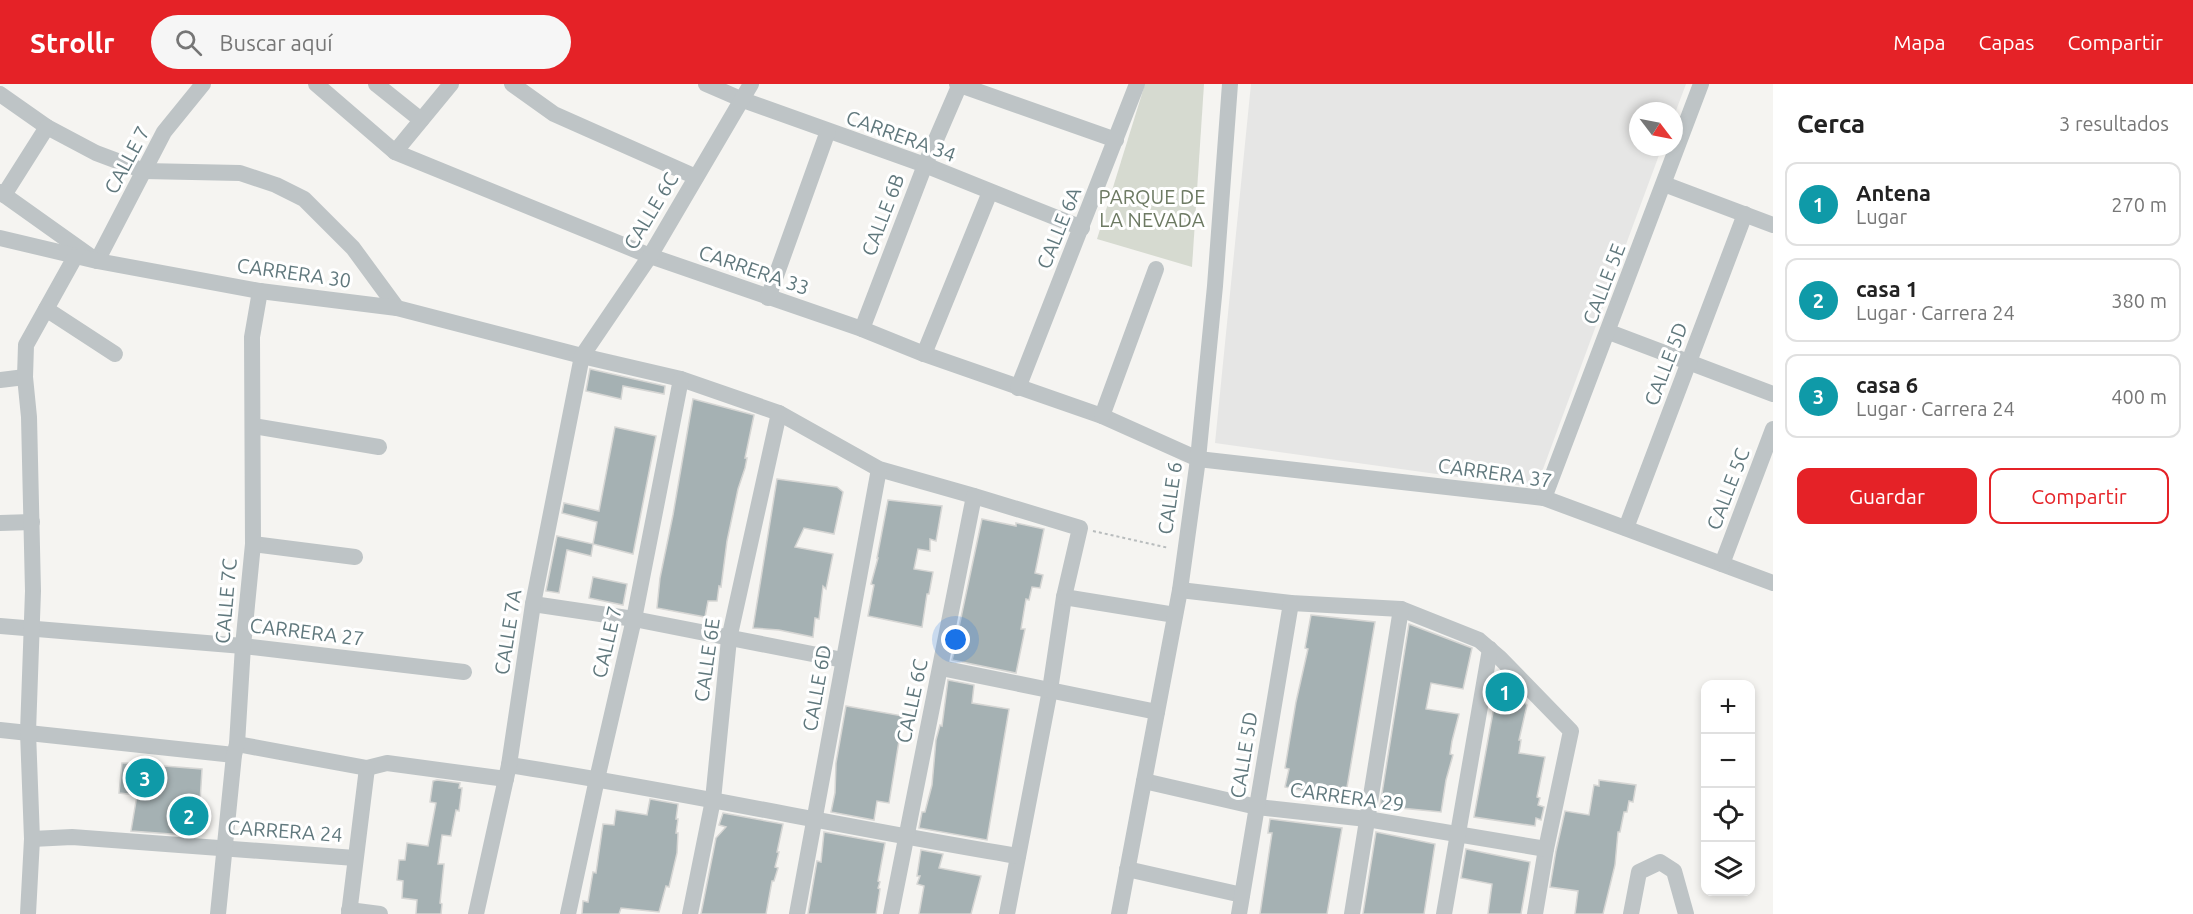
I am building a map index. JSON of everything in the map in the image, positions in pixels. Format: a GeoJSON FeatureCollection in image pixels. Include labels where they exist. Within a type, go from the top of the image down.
{"type":"FeatureCollection","features":[{"type":"Feature","properties":{"kind":"street","name":"CALLE 7"},"geometry":{"type":"LineString","coordinates":[[97,261],[164,132],[202,84]]}},
{"type":"Feature","properties":{"kind":"street","name":"CARRERA 33"},"geometry":{"type":"LineString","coordinates":[[316,84],[395,152],[650,256],[862,329],[924,354],[1102,417],[1198,459]]}},
{"type":"Feature","properties":{"kind":"street"},"geometry":{"type":"LineString","coordinates":[[376,84],[421,120]]}},
{"type":"Feature","properties":{"kind":"street"},"geometry":{"type":"LineString","coordinates":[[395,152],[451,84]]}},
{"type":"Feature","properties":{"kind":"street"},"geometry":{"type":"LineString","coordinates":[[512,84],[554,114],[696,177]]}},
{"type":"Feature","properties":{"kind":"street","name":"CARRERA 34"},"geometry":{"type":"LineString","coordinates":[[706,84],[743,100],[925,165],[1082,228]]}},
{"type":"Feature","properties":{"kind":"street","name":"CALLE 6C"},"geometry":{"type":"LineString","coordinates":[[582,356],[650,256],[752,84]]}},
{"type":"Feature","properties":{"kind":"street"},"geometry":{"type":"LineString","coordinates":[[959,84],[1116,140]]}},
{"type":"Feature","properties":{"kind":"street","name":"CALLE 6B"},"geometry":{"type":"LineString","coordinates":[[862,329],[959,84]]}},
{"type":"Feature","properties":{"kind":"street","name":"CALLE 6A"},"geometry":{"type":"LineString","coordinates":[[1018,388],[1137,84]]}},
{"type":"Feature","properties":{"kind":"street","name":"CALLE 6"},"geometry":{"type":"LineString","coordinates":[[1119,914],[1180,590],[1198,459],[1215,286],[1230,84]]}},
{"type":"Feature","properties":{"kind":"street","name":"CALLE 5E"},"geometry":{"type":"LineString","coordinates":[[1544,498],[1701,84]]}},
{"type":"Feature","properties":{"kind":"street"},"geometry":{"type":"LineString","coordinates":[[0,94],[47,127],[96,153],[144,171],[240,173],[276,185],[304,199],[353,248],[398,308]]}},
{"type":"Feature","properties":{"kind":"street"},"geometry":{"type":"LineString","coordinates":[[47,127],[2,193],[97,261]]}},
{"type":"Feature","properties":{"kind":"street"},"geometry":{"type":"LineString","coordinates":[[768,298],[828,131]]}},
{"type":"Feature","properties":{"kind":"street"},"geometry":{"type":"LineString","coordinates":[[1664,184],[1773,225]]}},
{"type":"Feature","properties":{"kind":"street"},"geometry":{"type":"LineString","coordinates":[[924,354],[990,192]]}},
{"type":"Feature","properties":{"kind":"street","name":"CALLE 5D"},"geometry":{"type":"LineString","coordinates":[[1626,528],[1745,214]]}},
{"type":"Feature","properties":{"kind":"street","name":"CARRERA 30"},"geometry":{"type":"LineString","coordinates":[[0,238],[97,261],[260,291],[398,308],[681,379],[779,413],[879,470],[974,495],[1080,528]]}},
{"type":"Feature","properties":{"kind":"street"},"geometry":{"type":"LineString","coordinates":[[28,914],[32,840],[28,732],[32,630],[32,522],[29,417],[25,377],[26,345],[75,256]]}},
{"type":"Feature","properties":{"kind":"street"},"geometry":{"type":"LineString","coordinates":[[1102,417],[1156,269]]}},
{"type":"Feature","properties":{"kind":"street","name":"CALLE 7C"},"geometry":{"type":"LineString","coordinates":[[218,914],[253,544],[252,337],[260,291]]}},
{"type":"Feature","properties":{"kind":"street"},"geometry":{"type":"LineString","coordinates":[[46,309],[115,354]]}},
{"type":"Feature","properties":{"kind":"street"},"geometry":{"type":"LineString","coordinates":[[1608,332],[1773,394]]}},
{"type":"Feature","properties":{"kind":"street","name":"CALLE 7A"},"geometry":{"type":"LineString","coordinates":[[476,914],[508,772],[533,604],[582,356]]}},
{"type":"Feature","properties":{"kind":"street"},"geometry":{"type":"LineString","coordinates":[[0,380],[25,377]]}},
{"type":"Feature","properties":{"kind":"street","name":"CALLE 7"},"geometry":{"type":"LineString","coordinates":[[568,914],[634,620],[681,379]]}},
{"type":"Feature","properties":{"kind":"street","name":"CALLE 6E"},"geometry":{"type":"LineString","coordinates":[[690,914],[712,801],[729,639],[779,413]]}},
{"type":"Feature","properties":{"kind":"street"},"geometry":{"type":"LineString","coordinates":[[253,426],[379,447]]}},
{"type":"Feature","properties":{"kind":"street","name":"CALLE 5C"},"geometry":{"type":"LineString","coordinates":[[1722,564],[1773,429]]}},
{"type":"Feature","properties":{"kind":"street","name":"CARRERA 37"},"geometry":{"type":"LineString","coordinates":[[1198,459],[1544,498],[1773,583]]}},
{"type":"Feature","properties":{"kind":"street","name":"CALLE 6D"},"geometry":{"type":"LineString","coordinates":[[797,914],[879,470]]}},
{"type":"Feature","properties":{"kind":"street","name":"CALLE 6C"},"geometry":{"type":"LineString","coordinates":[[891,914],[974,495]]}},
{"type":"Feature","properties":{"kind":"street"},"geometry":{"type":"LineString","coordinates":[[0,523],[32,522]]}},
{"type":"Feature","properties":{"kind":"street"},"geometry":{"type":"LineString","coordinates":[[1007,914],[1050,690],[1064,597],[1080,528]]}},
{"type":"Feature","properties":{"kind":"street"},"geometry":{"type":"LineString","coordinates":[[253,544],[355,557]]}},
{"type":"Feature","properties":{"kind":"street"},"geometry":{"type":"LineString","coordinates":[[1180,590],[1291,603],[1401,609],[1479,640],[1490,649],[1571,730],[1535,914]]}},
{"type":"Feature","properties":{"kind":"street"},"geometry":{"type":"LineString","coordinates":[[1064,597],[1175,615]]}},
{"type":"Feature","properties":{"kind":"street","name":"CALLE 5D"},"geometry":{"type":"LineString","coordinates":[[1239,914],[1291,603]]}},
{"type":"Feature","properties":{"kind":"street"},"geometry":{"type":"LineString","coordinates":[[533,604],[634,620],[843,660]]}},
{"type":"Feature","properties":{"kind":"street"},"geometry":{"type":"LineString","coordinates":[[1352,914],[1401,609]]}},
{"type":"Feature","properties":{"kind":"street","name":"CARRERA 27"},"geometry":{"type":"LineString","coordinates":[[0,626],[243,646],[464,672]]}},
{"type":"Feature","properties":{"kind":"street"},"geometry":{"type":"LineString","coordinates":[[1444,914],[1490,649]]}},
{"type":"Feature","properties":{"kind":"street"},"geometry":{"type":"LineString","coordinates":[[941,668],[1157,712]]}},
{"type":"Feature","properties":{"kind":"street"},"geometry":{"type":"LineString","coordinates":[[0,730],[235,750],[367,768],[387,763],[597,779],[816,818],[906,838],[1018,856]]}},
{"type":"Feature","properties":{"kind":"street"},"geometry":{"type":"LineString","coordinates":[[367,768],[349,912],[380,914]]}},
{"type":"Feature","properties":{"kind":"street","name":"CARRERA 29"},"geometry":{"type":"LineString","coordinates":[[1143,781],[1257,807],[1367,819],[1546,849]]}},
{"type":"Feature","properties":{"kind":"street","name":"CARRERA 24"},"geometry":{"type":"LineString","coordinates":[[32,840],[72,837],[355,858]]}},
{"type":"Feature","properties":{"kind":"street"},"geometry":{"type":"LineString","coordinates":[[1631,914],[1639,872],[1660,862],[1674,871],[1686,914]]}},
{"type":"Feature","properties":{"kind":"street"},"geometry":{"type":"LineString","coordinates":[[1127,868],[1242,895]]}},
{"type":"Feature","properties":{"kind":"path"},"geometry":{"type":"LineString","coordinates":[[1080,528],[1184,551]]}},
{"type":"Feature","properties":{"kind":"shaded area"},"geometry":{"type":"Polygon","coordinates":[[[1251,84],[1686,84],[1679,102],[1629,102],[1629,156],[1659,156],[1536,488],[1215,443],[1251,84]]]}},
{"type":"Feature","properties":{"kind":"green space","name":"PARQUE DE LA NEVADA"},"geometry":{"type":"Polygon","coordinates":[[[1145,84],[1204,84],[1192,267],[1097,239],[1145,84]]]}},
{"type":"Feature","properties":{"kind":"building"},"geometry":{"type":"Polygon","coordinates":[[[590,369],[665,386],[664,394],[623,386],[621,399],[586,391],[590,369]]]}},
{"type":"Feature","properties":{"kind":"building"},"geometry":{"type":"Polygon","coordinates":[[[693,399],[754,415],[745,468],[727,541],[721,587],[719,586],[717,601],[708,601],[705,617],[657,608],[660,578],[693,399]]]}},
{"type":"Feature","properties":{"kind":"building"},"geometry":{"type":"Polygon","coordinates":[[[615,427],[656,436],[633,554],[593,544],[597,522],[562,513],[564,503],[599,511],[615,427]]]}},
{"type":"Feature","properties":{"kind":"building"},"geometry":{"type":"Polygon","coordinates":[[[777,479],[837,487],[843,492],[834,534],[804,528],[795,547],[833,554],[826,589],[823,586],[819,619],[815,618],[813,637],[779,630],[753,628],[777,479]]]}},
{"type":"Feature","properties":{"kind":"building"},"geometry":{"type":"Polygon","coordinates":[[[888,500],[942,506],[936,541],[930,539],[930,551],[918,549],[914,569],[933,572],[922,627],[868,616],[874,585],[871,584],[888,500]]]}},
{"type":"Feature","properties":{"kind":"building"},"geometry":{"type":"Polygon","coordinates":[[[982,519],[1044,529],[1035,573],[1043,575],[1040,588],[1032,587],[1029,600],[1026,599],[1021,629],[1025,629],[1016,673],[952,660],[961,627],[959,627],[982,519]]]}},
{"type":"Feature","properties":{"kind":"building"},"geometry":{"type":"Polygon","coordinates":[[[557,536],[593,544],[591,556],[567,550],[559,593],[546,591],[557,536]]]}},
{"type":"Feature","properties":{"kind":"building"},"geometry":{"type":"Polygon","coordinates":[[[593,577],[627,584],[623,605],[589,598],[593,577]]]}},
{"type":"Feature","properties":{"kind":"building"},"geometry":{"type":"Polygon","coordinates":[[[1311,615],[1375,622],[1345,799],[1285,787],[1289,769],[1285,768],[1308,649],[1305,648],[1311,615]]]}},
{"type":"Feature","properties":{"kind":"building"},"geometry":{"type":"Polygon","coordinates":[[[1409,624],[1472,648],[1463,689],[1431,683],[1426,709],[1459,714],[1452,741],[1450,754],[1453,755],[1441,812],[1380,806],[1409,624]]]}},
{"type":"Feature","properties":{"kind":"building"},"geometry":{"type":"Polygon","coordinates":[[[1499,679],[1527,705],[1519,740],[1521,740],[1519,753],[1545,757],[1537,797],[1540,798],[1538,805],[1544,807],[1541,820],[1536,818],[1535,826],[1474,817],[1499,679]]]}},
{"type":"Feature","properties":{"kind":"building"},"geometry":{"type":"Polygon","coordinates":[[[948,680],[974,685],[972,703],[1009,709],[987,840],[919,828],[932,785],[936,740],[940,725],[942,726],[948,680]]]}},
{"type":"Feature","properties":{"kind":"building"},"geometry":{"type":"Polygon","coordinates":[[[846,706],[903,716],[889,803],[877,801],[874,820],[831,812],[835,793],[836,763],[846,706]]]}},
{"type":"Feature","properties":{"kind":"building"},"geometry":{"type":"Polygon","coordinates":[[[139,759],[155,760],[153,769],[164,766],[202,769],[198,836],[131,831],[137,795],[119,793],[122,763],[139,763],[139,759]]]}},
{"type":"Feature","properties":{"kind":"building"},"geometry":{"type":"Polygon","coordinates":[[[1599,780],[1636,785],[1633,802],[1629,801],[1620,832],[1618,832],[1615,865],[1603,914],[1575,914],[1578,891],[1550,887],[1556,851],[1565,811],[1589,815],[1594,785],[1599,786],[1599,780]]]}},
{"type":"Feature","properties":{"kind":"building"},"geometry":{"type":"Polygon","coordinates":[[[433,781],[460,783],[459,788],[462,788],[459,811],[456,810],[451,836],[442,835],[438,864],[444,864],[441,914],[416,914],[417,900],[402,898],[403,881],[397,880],[399,860],[405,860],[407,843],[428,846],[436,803],[430,802],[433,781]]]}},
{"type":"Feature","properties":{"kind":"building"},"geometry":{"type":"Polygon","coordinates":[[[650,799],[678,804],[677,853],[669,887],[666,886],[659,912],[621,908],[619,914],[582,914],[583,901],[588,902],[593,872],[596,873],[603,824],[614,825],[616,810],[647,815],[650,799]]]}},
{"type":"Feature","properties":{"kind":"building"},"geometry":{"type":"Polygon","coordinates":[[[723,813],[783,824],[775,867],[778,868],[774,881],[772,881],[766,914],[701,914],[716,838],[726,827],[719,825],[723,813]]]}},
{"type":"Feature","properties":{"kind":"building"},"geometry":{"type":"Polygon","coordinates":[[[1270,819],[1342,828],[1327,914],[1260,914],[1272,833],[1268,833],[1270,819]]]}},
{"type":"Feature","properties":{"kind":"building"},"geometry":{"type":"Polygon","coordinates":[[[824,832],[885,843],[878,881],[880,889],[876,914],[808,914],[817,861],[821,862],[824,832]]]}},
{"type":"Feature","properties":{"kind":"building"},"geometry":{"type":"Polygon","coordinates":[[[1376,832],[1435,844],[1424,914],[1363,914],[1376,832]]]}},
{"type":"Feature","properties":{"kind":"building"},"geometry":{"type":"Polygon","coordinates":[[[1466,849],[1530,862],[1521,914],[1488,914],[1492,884],[1461,878],[1466,849]]]}},
{"type":"Feature","properties":{"kind":"building"},"geometry":{"type":"Polygon","coordinates":[[[921,850],[943,854],[939,868],[981,876],[971,914],[919,914],[924,886],[917,884],[920,876],[917,876],[921,850]]]}},
{"type":"Feature","properties":{"kind":"place","name":"Antena"},"geometry":{"type":"Point","coordinates":[1505,692]}},
{"type":"Feature","properties":{"kind":"place","name":"casa 6"},"geometry":{"type":"Point","coordinates":[145,778]}},
{"type":"Feature","properties":{"kind":"place","name":"casa 1"},"geometry":{"type":"Point","coordinates":[189,816]}}]}
